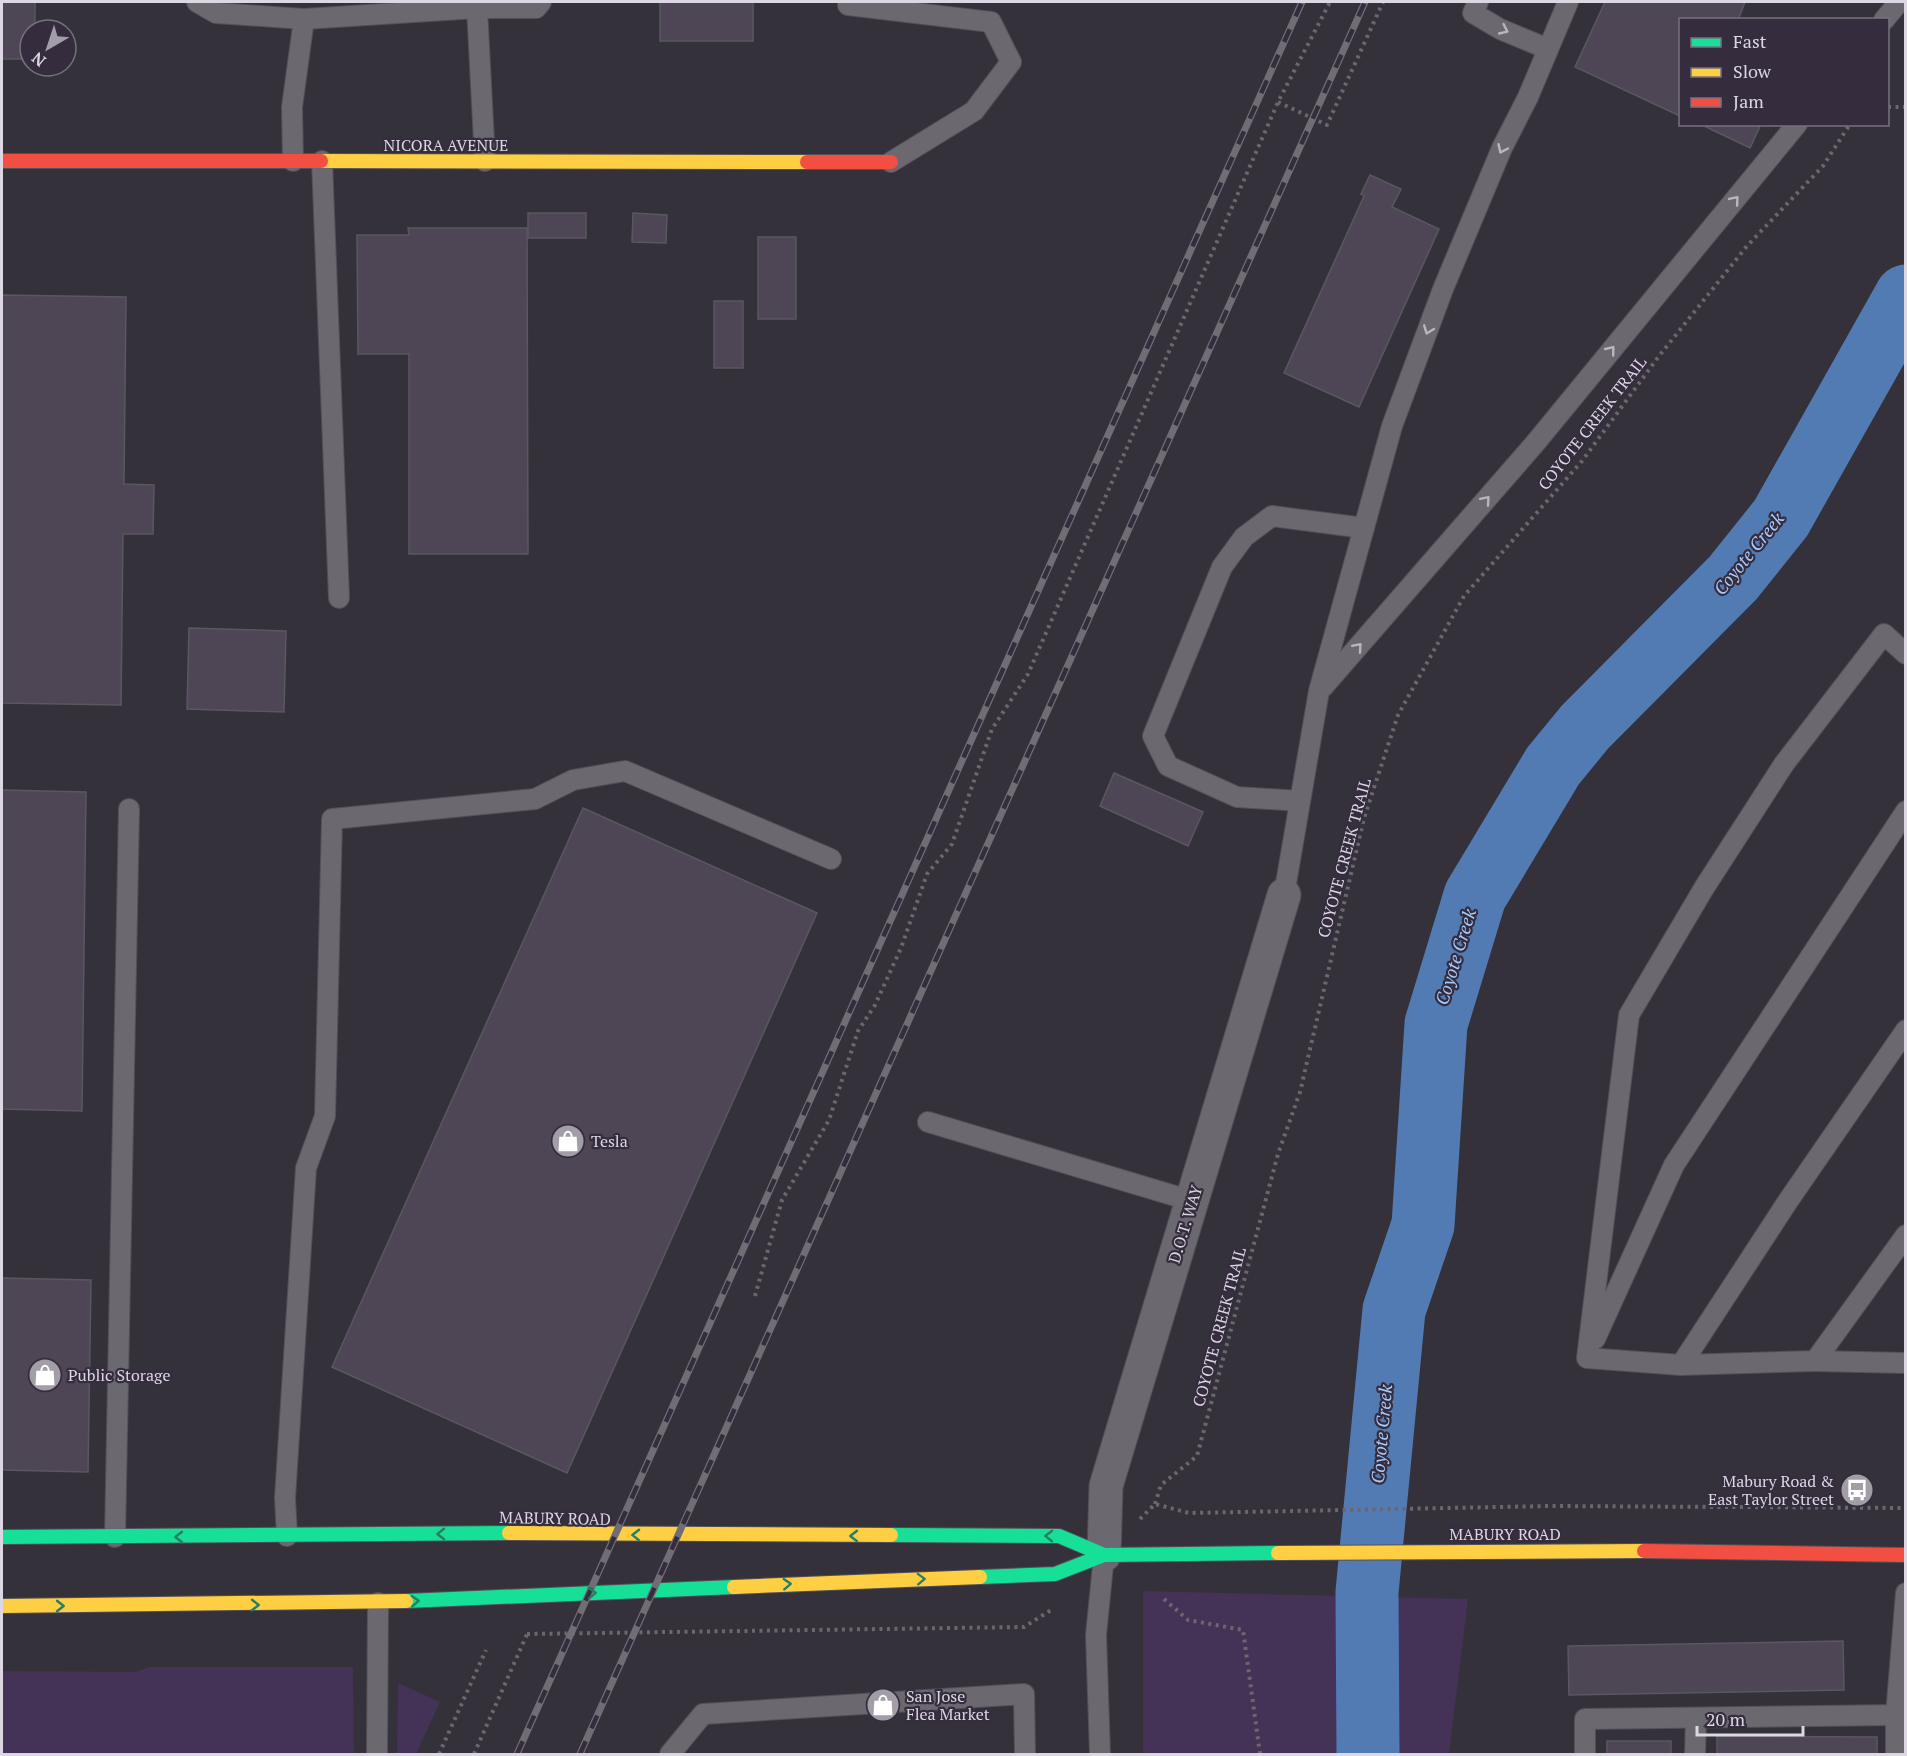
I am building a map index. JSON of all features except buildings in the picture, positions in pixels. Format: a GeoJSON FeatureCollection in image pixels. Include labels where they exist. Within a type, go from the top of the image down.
{"type":"FeatureCollection","features":[{"type":"Feature","properties":{"kind":"main road","name":"NICORA AVENUE"},"geometry":{"type":"LineString","coordinates":[[2,161],[891,162]]}},
{"type":"Feature","properties":{"kind":"main road","name":"MABURY ROAD"},"geometry":{"type":"LineString","coordinates":[[2,1537],[501,1533],[1059,1536],[1104,1555]]}},
{"type":"Feature","properties":{"kind":"main road","name":"MABURY ROAD"},"geometry":{"type":"LineString","coordinates":[[2,1606],[378,1603],[1054,1574],[1104,1555],[1541,1550],[1905,1555]]}},
{"type":"Feature","properties":{"kind":"street","name":"D.O.T. WAY"},"geometry":{"type":"LineString","coordinates":[[1104,1555],[1106,1486],[1284,895]]}},
{"type":"Feature","properties":{"kind":"lane"},"geometry":{"type":"LineString","coordinates":[[197,2],[216,13],[304,20],[477,8],[536,8],[541,2]]}},
{"type":"Feature","properties":{"kind":"lane"},"geometry":{"type":"LineString","coordinates":[[1478,2],[1473,13],[1500,29],[1548,49]]}},
{"type":"Feature","properties":{"kind":"lane"},"geometry":{"type":"LineString","coordinates":[[1284,895],[1319,691],[1392,426],[1443,289],[1502,148],[1528,97],[1568,2]]}},
{"type":"Feature","properties":{"kind":"lane"},"geometry":{"type":"LineString","coordinates":[[1886,18],[1899,2]]}},
{"type":"Feature","properties":{"kind":"lane"},"geometry":{"type":"LineString","coordinates":[[848,5],[991,22],[1011,62],[974,111],[891,162]]}},
{"type":"Feature","properties":{"kind":"lane"},"geometry":{"type":"LineString","coordinates":[[477,8],[485,161]]}},
{"type":"Feature","properties":{"kind":"lane"},"geometry":{"type":"LineString","coordinates":[[293,161],[292,107],[304,20]]}},
{"type":"Feature","properties":{"kind":"lane"},"geometry":{"type":"LineString","coordinates":[[1319,691],[1537,441],[1795,126]]}},
{"type":"Feature","properties":{"kind":"lane"},"geometry":{"type":"LineString","coordinates":[[322,162],[339,598]]}},
{"type":"Feature","properties":{"kind":"lane"},"geometry":{"type":"LineString","coordinates":[[1300,801],[1237,797],[1168,766],[1153,736],[1222,567],[1244,537],[1272,516],[1364,528]]}},
{"type":"Feature","properties":{"kind":"lane"},"geometry":{"type":"LineString","coordinates":[[1587,1358],[1629,1015],[1704,888],[1784,764],[1884,634],[1905,654]]}},
{"type":"Feature","properties":{"kind":"lane"},"geometry":{"type":"LineString","coordinates":[[287,1536],[285,1498],[306,1168],[325,1116],[332,819],[535,799],[573,780],[625,771],[831,859]]}},
{"type":"Feature","properties":{"kind":"lane"},"geometry":{"type":"LineString","coordinates":[[115,1537],[129,809]]}},
{"type":"Feature","properties":{"kind":"lane"},"geometry":{"type":"LineString","coordinates":[[1587,1358],[1674,1165],[1905,811]]}},
{"type":"Feature","properties":{"kind":"lane"},"geometry":{"type":"LineString","coordinates":[[1681,1365],[1788,1201],[1905,1030]]}},
{"type":"Feature","properties":{"kind":"lane"},"geometry":{"type":"LineString","coordinates":[[928,1122],[1192,1201]]}},
{"type":"Feature","properties":{"kind":"lane"},"geometry":{"type":"LineString","coordinates":[[1815,1361],[1905,1235]]}},
{"type":"Feature","properties":{"kind":"lane"},"geometry":{"type":"LineString","coordinates":[[1587,1358],[1681,1365],[1815,1361],[1905,1363]]}},
{"type":"Feature","properties":{"kind":"lane"},"geometry":{"type":"LineString","coordinates":[[1100,1755],[1096,1635],[1104,1555]]}},
{"type":"Feature","properties":{"kind":"lane"},"geometry":{"type":"LineString","coordinates":[[1896,1755],[1896,1715],[1905,1593]]}},
{"type":"Feature","properties":{"kind":"lane"},"geometry":{"type":"LineString","coordinates":[[377,1755],[378,1603]]}},
{"type":"Feature","properties":{"kind":"lane"},"geometry":{"type":"LineString","coordinates":[[670,1755],[703,1714],[1024,1694],[1025,1755]]}},
{"type":"Feature","properties":{"kind":"lane"},"geometry":{"type":"LineString","coordinates":[[1585,1755],[1585,1719],[1896,1715]]}},
{"type":"Feature","properties":{"kind":"lane"},"geometry":{"type":"LineString","coordinates":[[1695,1755],[1696,1718]]}},
{"type":"Feature","properties":{"kind":"path"},"geometry":{"type":"LineString","coordinates":[[755,1296],[782,1200],[829,1120],[858,1031],[875,1005],[901,948],[927,874],[952,844],[992,729],[1028,674],[1278,102],[1330,2]]}},
{"type":"Feature","properties":{"kind":"path"},"geometry":{"type":"LineString","coordinates":[[1278,102],[1327,125],[1383,2]]}},
{"type":"Feature","properties":{"kind":"path"},"geometry":{"type":"LineString","coordinates":[[1889,107],[1905,107]]}},
{"type":"Feature","properties":{"kind":"path","name":"COYOTE CREEK TRAIL"},"geometry":{"type":"LineString","coordinates":[[1155,1504],[1161,1485],[1197,1456],[1278,1154],[1300,1092],[1364,818],[1398,716],[1464,596],[1582,461],[1681,328],[1747,246],[1823,166],[1849,126]]}},
{"type":"Feature","properties":{"kind":"path"},"geometry":{"type":"LineString","coordinates":[[1259,1512],[1550,1506],[1905,1508]]}},
{"type":"Feature","properties":{"kind":"path"},"geometry":{"type":"LineString","coordinates":[[474,1755],[527,1634],[534,1596]]}},
{"type":"Feature","properties":{"kind":"path"},"geometry":{"type":"LineString","coordinates":[[1164,1599],[1188,1620],[1243,1630],[1260,1755]]}},
{"type":"Feature","properties":{"kind":"path"},"geometry":{"type":"LineString","coordinates":[[527,1634],[1024,1627],[1058,1603]]}},
{"type":"Feature","properties":{"kind":"path"},"geometry":{"type":"LineString","coordinates":[[439,1755],[486,1650]]}},
{"type":"Feature","properties":{"kind":"shaded area"},"geometry":{"type":"Polygon","coordinates":[[[1143,1591],[1468,1599],[1449,1754],[1143,1754],[1143,1591]]]}},
{"type":"Feature","properties":{"kind":"shaded area"},"geometry":{"type":"Polygon","coordinates":[[[149,1667],[353,1667],[354,1754],[2,1754],[2,1671],[136,1672],[149,1667]]]}},
{"type":"Feature","properties":{"kind":"shaded area"},"geometry":{"type":"Polygon","coordinates":[[[398,1683],[440,1702],[416,1754],[397,1754],[398,1683]]]}},
{"type":"Feature","properties":{"kind":"waterway","name":"Coyote Creek"},"geometry":{"type":"LineString","coordinates":[[1368,1754],[1367,1592],[1394,1310],[1423,1225],[1436,1024],[1475,896],[1553,766],[1585,727],[1733,578],[1781,518],[1906,296]]}},
{"type":"Feature","properties":{"kind":"railway"},"geometry":{"type":"LineString","coordinates":[[517,1754],[1302,2]]}},
{"type":"Feature","properties":{"kind":"railway"},"geometry":{"type":"LineString","coordinates":[[580,1754],[1365,2]]}},
{"type":"Feature","properties":{"kind":"traffic: fast"},"geometry":{"type":"LineString","coordinates":[[2,1537],[509,1533]]}},
{"type":"Feature","properties":{"kind":"traffic: fast"},"geometry":{"type":"LineString","coordinates":[[891,1535],[1059,1536],[1104,1555]]}},
{"type":"Feature","properties":{"kind":"traffic: fast"},"geometry":{"type":"LineString","coordinates":[[980,1577],[1055,1574],[1104,1555],[1278,1553]]}},
{"type":"Feature","properties":{"kind":"traffic: fast"},"geometry":{"type":"LineString","coordinates":[[406,1601],[734,1587]]}},
{"type":"Feature","properties":{"kind":"traffic: slow"},"geometry":{"type":"LineString","coordinates":[[321,161],[807,162]]}},
{"type":"Feature","properties":{"kind":"traffic: slow"},"geometry":{"type":"LineString","coordinates":[[509,1533],[891,1535]]}},
{"type":"Feature","properties":{"kind":"traffic: slow"},"geometry":{"type":"LineString","coordinates":[[1278,1553],[1644,1551]]}},
{"type":"Feature","properties":{"kind":"traffic: slow"},"geometry":{"type":"LineString","coordinates":[[734,1587],[980,1577]]}},
{"type":"Feature","properties":{"kind":"traffic: slow"},"geometry":{"type":"LineString","coordinates":[[2,1606],[406,1601]]}},
{"type":"Feature","properties":{"kind":"traffic: jam"},"geometry":{"type":"LineString","coordinates":[[2,161],[321,161]]}},
{"type":"Feature","properties":{"kind":"traffic: jam"},"geometry":{"type":"LineString","coordinates":[[807,162],[891,162]]}},
{"type":"Feature","properties":{"kind":"traffic: jam"},"geometry":{"type":"LineString","coordinates":[[1644,1551],[1906,1555]]}},
{"type":"Feature","properties":{"kind":"place","name":"Tesla"},"geometry":{"type":"Point","coordinates":[568,1141]}},
{"type":"Feature","properties":{"kind":"place","name":"Public Storage"},"geometry":{"type":"Point","coordinates":[45,1375]}},
{"type":"Feature","properties":{"kind":"place","name":"Mabury Road & East Taylor Street"},"geometry":{"type":"Point","coordinates":[1857,1490]}},
{"type":"Feature","properties":{"kind":"place","name":"San Jose Flea Market"},"geometry":{"type":"Point","coordinates":[883,1705]}}]}
